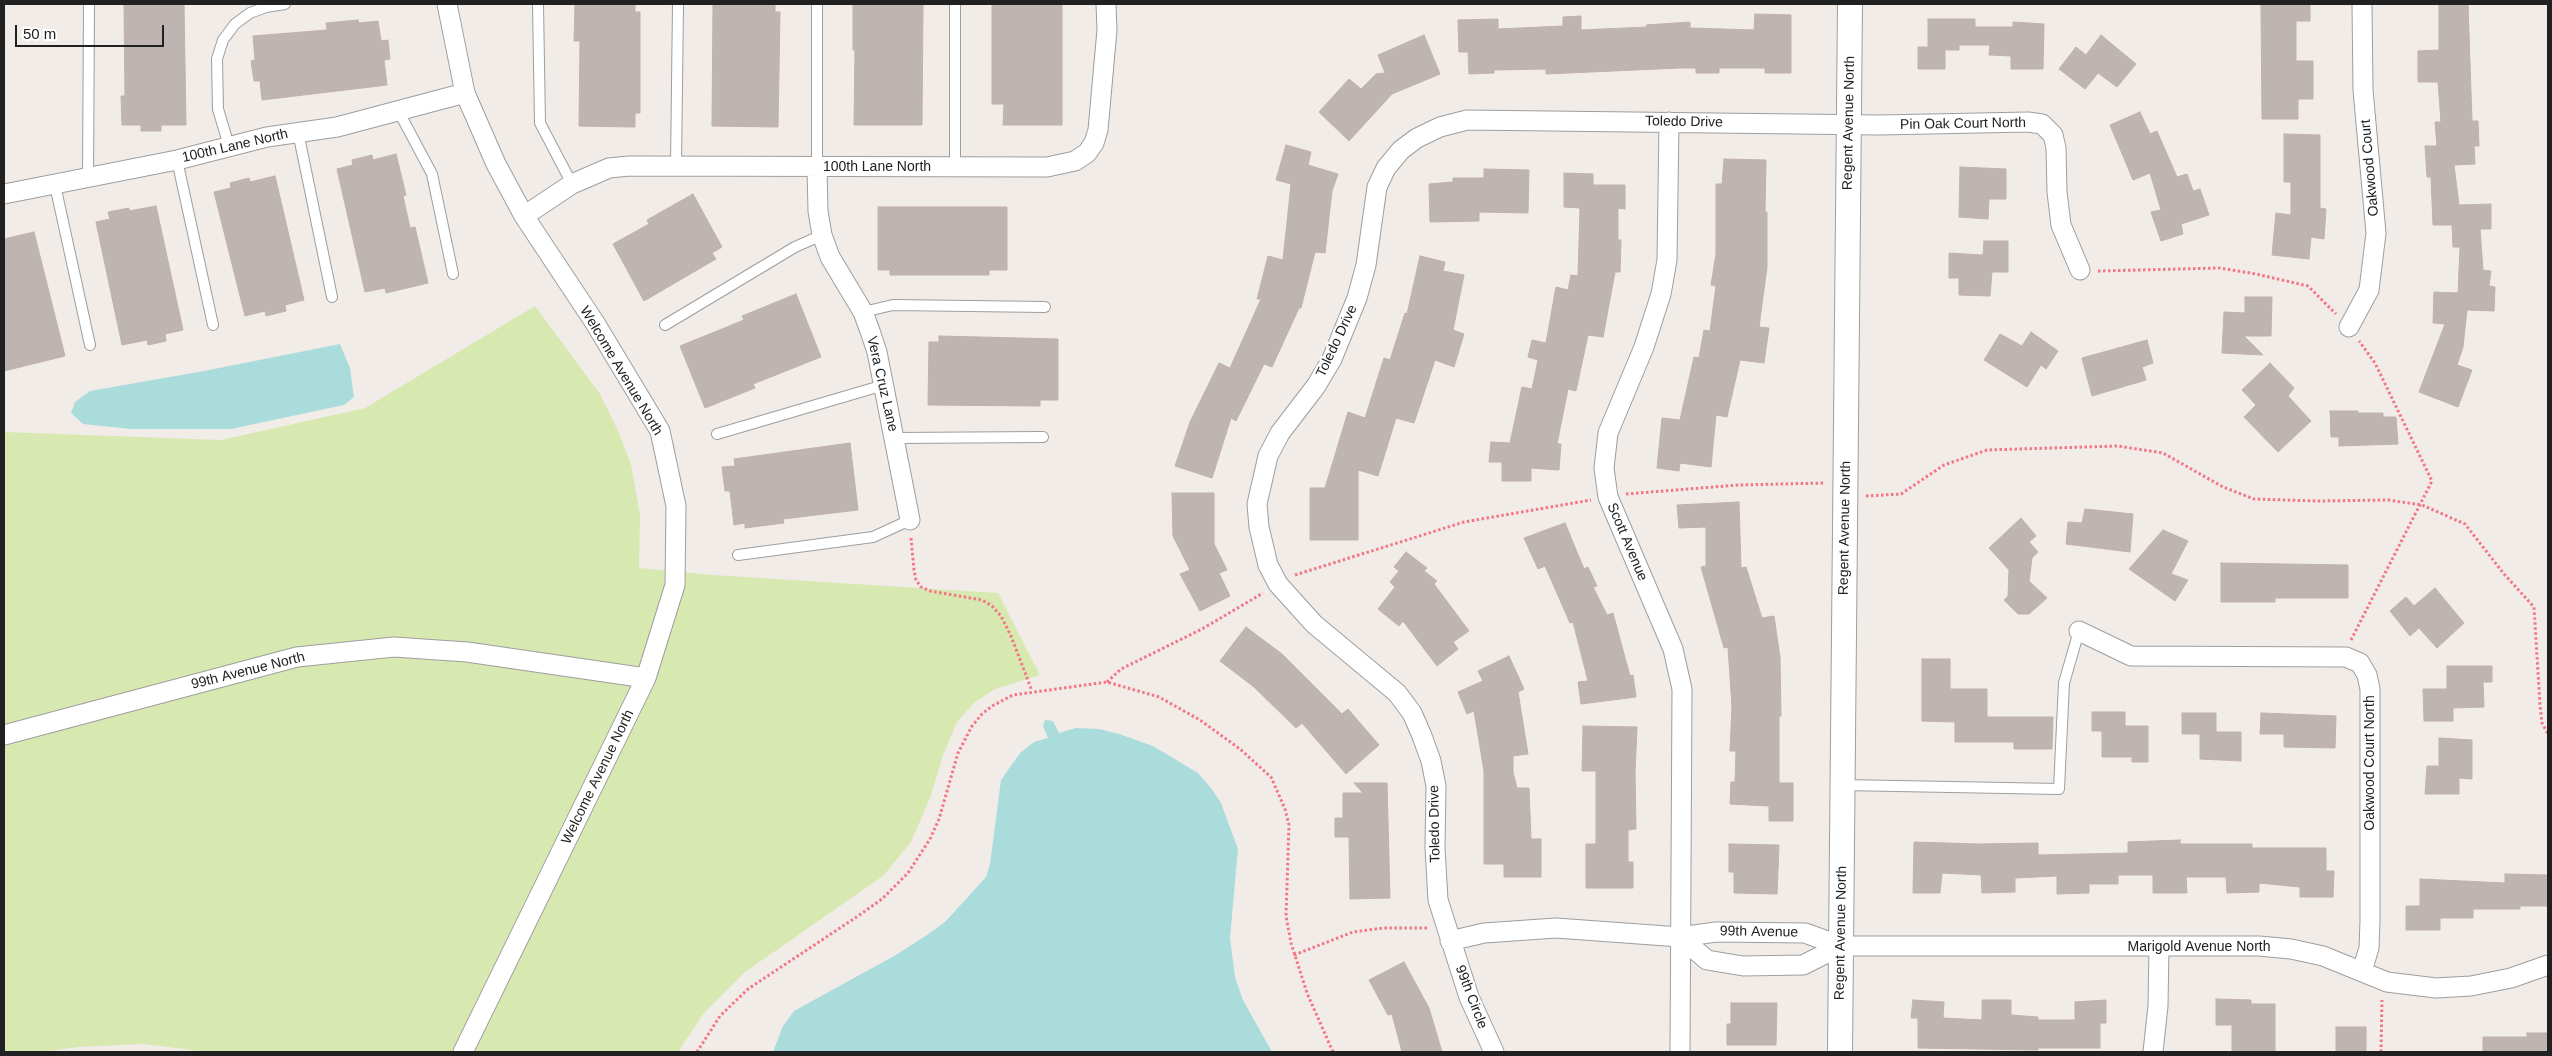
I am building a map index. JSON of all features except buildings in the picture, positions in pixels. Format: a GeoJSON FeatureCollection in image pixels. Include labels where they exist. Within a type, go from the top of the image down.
{"type":"FeatureCollection","features":[{"type":"Feature","properties":{"kind":"street","name":"Welcome Avenue North"},"geometry":{"type":"LineString","coordinates":[[447,4],[465,93],[496,164],[524,216],[594,323],[660,431],[676,506],[675,585],[646,678],[463,1052]]}},
{"type":"Feature","properties":{"kind":"street","name":"100th Lane North"},"geometry":{"type":"LineString","coordinates":[[524,216],[572,184],[609,168],[676,166],[817,168],[1055,166],[1075,161],[1087,153],[1094,143],[1098,130],[1106,30],[1106,4]]}},
{"type":"Feature","properties":{"kind":"street","name":"Regent Avenue North"},"geometry":{"type":"LineString","coordinates":[[1840,1052],[1850,4]]}},
{"type":"Feature","properties":{"kind":"street","name":"Oakwood Court"},"geometry":{"type":"LineString","coordinates":[[2349,327],[2369,290],[2376,233],[2364,90],[2362,4]]}},
{"type":"Feature","properties":{"kind":"street","name":"100th Lane North"},"geometry":{"type":"LineString","coordinates":[[4,194],[177,160],[228,146],[298,132],[337,127],[465,93]]}},
{"type":"Feature","properties":{"kind":"street","name":"Toledo Drive"},"geometry":{"type":"LineString","coordinates":[[1448,934],[1438,900],[1436,874],[1436,786],[1432,761],[1412,713],[1397,693],[1314,624],[1278,584],[1268,565],[1259,527],[1257,504],[1261,480],[1272,448],[1316,386],[1346,328],[1366,265],[1377,187],[1386,168],[1401,150],[1418,138],[1440,127],[1468,120],[1849,124]]}},
{"type":"Feature","properties":{"kind":"street","name":"Scott Avenue"},"geometry":{"type":"LineString","coordinates":[[1669,122],[1667,260],[1661,294],[1644,347],[1608,433],[1604,468],[1608,497],[1673,649],[1682,689],[1680,936]]}},
{"type":"Feature","properties":{"kind":"street","name":"Pin Oak Court North"},"geometry":{"type":"LineString","coordinates":[[1849,124],[2028,122],[2042,124],[2053,135],[2056,148],[2060,225],[2080,270]]}},
{"type":"Feature","properties":{"kind":"street","name":"Vera Cruz Lane"},"geometry":{"type":"LineString","coordinates":[[817,168],[818,212],[822,235],[830,257],[863,312],[877,352],[910,520]]}},
{"type":"Feature","properties":{"kind":"street"},"geometry":{"type":"LineString","coordinates":[[2079,631],[2131,656],[2346,657]]}},
{"type":"Feature","properties":{"kind":"street","name":"99th Avenue North"},"geometry":{"type":"LineString","coordinates":[[4,735],[297,657],[394,647],[467,652],[646,678]]}},
{"type":"Feature","properties":{"kind":"street","name":"Oakwood Court North"},"geometry":{"type":"LineString","coordinates":[[2346,657],[2360,663],[2367,675],[2370,689],[2370,921],[2369,948],[2362,971]]}},
{"type":"Feature","properties":{"kind":"street","name":"99th Avenue"},"geometry":{"type":"LineString","coordinates":[[1448,934],[1556,928],[1680,936],[1716,932],[1805,933],[1841,946]]}},
{"type":"Feature","properties":{"kind":"street","name":"99th Circle"},"geometry":{"type":"LineString","coordinates":[[1448,934],[1469,997],[1494,1052]]}},
{"type":"Feature","properties":{"kind":"street"},"geometry":{"type":"LineString","coordinates":[[1680,936],[1707,960],[1743,966],[1803,965],[1841,946]]}},
{"type":"Feature","properties":{"kind":"street"},"geometry":{"type":"LineString","coordinates":[[1680,936],[1680,1052]]}},
{"type":"Feature","properties":{"kind":"street","name":"Marigold Avenue North"},"geometry":{"type":"LineString","coordinates":[[1841,946],[2259,946],[2291,949],[2323,956],[2387,982],[2436,988],[2471,986],[2511,978],[2548,966]]}},
{"type":"Feature","properties":{"kind":"street"},"geometry":{"type":"LineString","coordinates":[[2154,1052],[2158,1006],[2159,947]]}},
{"type":"Feature","properties":{"kind":"lane"},"geometry":{"type":"LineString","coordinates":[[88,178],[89,4]]}},
{"type":"Feature","properties":{"kind":"lane"},"geometry":{"type":"LineString","coordinates":[[228,146],[218,109],[217,59],[223,40],[235,24],[250,13],[266,7],[285,4]]}},
{"type":"Feature","properties":{"kind":"lane"},"geometry":{"type":"LineString","coordinates":[[538,4],[540,123],[572,184]]}},
{"type":"Feature","properties":{"kind":"lane"},"geometry":{"type":"LineString","coordinates":[[676,166],[678,4]]}},
{"type":"Feature","properties":{"kind":"lane"},"geometry":{"type":"LineString","coordinates":[[817,4],[817,168]]}},
{"type":"Feature","properties":{"kind":"lane"},"geometry":{"type":"LineString","coordinates":[[955,4],[955,167]]}},
{"type":"Feature","properties":{"kind":"lane"},"geometry":{"type":"LineString","coordinates":[[399,112],[432,174],[453,274]]}},
{"type":"Feature","properties":{"kind":"lane"},"geometry":{"type":"LineString","coordinates":[[298,132],[332,297]]}},
{"type":"Feature","properties":{"kind":"lane"},"geometry":{"type":"LineString","coordinates":[[177,160],[213,325]]}},
{"type":"Feature","properties":{"kind":"lane"},"geometry":{"type":"LineString","coordinates":[[56,185],[90,345]]}},
{"type":"Feature","properties":{"kind":"lane"},"geometry":{"type":"LineString","coordinates":[[665,325],[795,247],[822,235]]}},
{"type":"Feature","properties":{"kind":"lane"},"geometry":{"type":"LineString","coordinates":[[863,312],[893,305],[1045,307]]}},
{"type":"Feature","properties":{"kind":"lane"},"geometry":{"type":"LineString","coordinates":[[717,434],[884,385]]}},
{"type":"Feature","properties":{"kind":"lane"},"geometry":{"type":"LineString","coordinates":[[895,438],[1042,437]]}},
{"type":"Feature","properties":{"kind":"lane"},"geometry":{"type":"LineString","coordinates":[[738,555],[872,537],[910,520]]}},
{"type":"Feature","properties":{"kind":"lane"},"geometry":{"type":"LineString","coordinates":[[1842,785],[2059,789],[2064,683],[2079,631]]}},
{"type":"Feature","properties":{"kind":"path"},"geometry":{"type":"LineString","coordinates":[[2080,270],[2220,268],[2308,286],[2349,327],[2375,363],[2432,481],[2422,505],[2350,642],[2346,657]]}},
{"type":"Feature","properties":{"kind":"path"},"geometry":{"type":"LineString","coordinates":[[1621,495],[1738,485],[1845,489],[1902,494],[1944,465],[1987,450],[2118,446],[2163,453],[2223,487],[2254,499],[2388,500],[2422,505],[2465,524],[2504,574],[2534,606],[2540,705],[2542,723],[2548,734]]}},
{"type":"Feature","properties":{"kind":"path"},"geometry":{"type":"LineString","coordinates":[[1290,577],[1321,565],[1391,546],[1464,522],[1593,500]]}},
{"type":"Feature","properties":{"kind":"path"},"geometry":{"type":"LineString","coordinates":[[910,520],[916,580],[921,587],[930,591],[982,600],[992,606],[1001,616],[1008,629],[1032,691]]}},
{"type":"Feature","properties":{"kind":"path"},"geometry":{"type":"LineString","coordinates":[[1108,682],[1121,669],[1202,629],[1265,592]]}},
{"type":"Feature","properties":{"kind":"path"},"geometry":{"type":"LineString","coordinates":[[697,1052],[720,1016],[748,989],[882,899],[908,874],[920,859],[936,826],[958,753],[972,726],[982,714],[1002,700],[1032,691],[1108,682],[1159,697],[1200,720],[1240,749],[1271,778],[1286,810],[1289,825],[1286,916],[1294,955],[1307,993],[1333,1052]]}},
{"type":"Feature","properties":{"kind":"path"},"geometry":{"type":"LineString","coordinates":[[1294,955],[1353,932],[1448,934]]}},
{"type":"Feature","properties":{"kind":"path"},"geometry":{"type":"LineString","coordinates":[[2381,1052],[2382,998],[2387,982]]}},
{"type":"Feature","properties":{"kind":"green space"},"geometry":{"type":"Polygon","coordinates":[[[535,306],[600,394],[619,433],[631,464],[640,515],[639,568],[713,575],[998,593],[1040,675],[995,689],[975,702],[957,722],[943,755],[930,798],[911,842],[883,876],[745,972],[704,1013],[678,1052],[207,1052],[144,1044],[79,1047],[41,1052],[4,1052],[4,432],[221,440],[365,408],[535,306]]]}},
{"type":"Feature","properties":{"kind":"water"},"geometry":{"type":"Polygon","coordinates":[[[340,344],[350,368],[354,397],[344,405],[231,429],[131,429],[83,424],[71,413],[75,402],[90,391],[340,344]]]}},
{"type":"Feature","properties":{"kind":"water"},"geometry":{"type":"Polygon","coordinates":[[[1045,720],[1053,721],[1059,733],[1076,728],[1099,729],[1153,746],[1198,773],[1211,788],[1221,803],[1238,849],[1230,938],[1235,977],[1243,1000],[1272,1052],[773,1052],[783,1026],[794,1011],[894,956],[927,935],[945,922],[986,877],[990,864],[1001,780],[1020,753],[1034,742],[1048,738],[1043,726],[1045,720]]]}}]}
